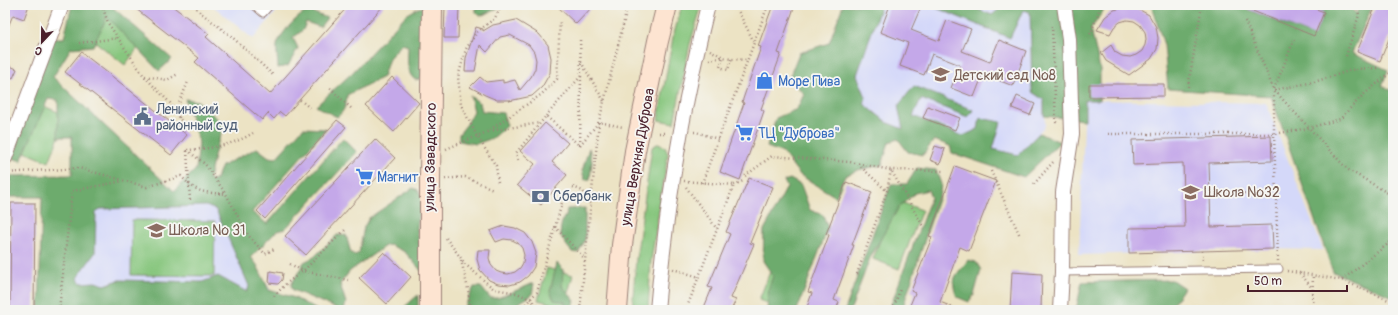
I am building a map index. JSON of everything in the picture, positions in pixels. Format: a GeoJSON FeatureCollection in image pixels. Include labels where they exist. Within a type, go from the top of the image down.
{"type":"FeatureCollection","features":[{"type":"Feature","properties":{"kind":"street"},"geometry":{"type":"LineString","coordinates":[[5,158],[62,5]]}},
{"type":"Feature","properties":{"kind":"street","name":"улица Завадского"},"geometry":{"type":"LineString","coordinates":[[430,310],[432,5]]}},
{"type":"Feature","properties":{"kind":"street","name":"улица Верхняя Дуброва"},"geometry":{"type":"LineString","coordinates":[[617,310],[622,245],[635,151],[667,5]]}},
{"type":"Feature","properties":{"kind":"street"},"geometry":{"type":"LineString","coordinates":[[657,310],[662,258],[680,134],[698,44],[708,5]]}},
{"type":"Feature","properties":{"kind":"street"},"geometry":{"type":"LineString","coordinates":[[1060,310],[1063,192],[1072,134],[1069,39],[1064,5]]}},
{"type":"Feature","properties":{"kind":"lane"},"geometry":{"type":"LineString","coordinates":[[254,5],[263,13],[270,5]]}},
{"type":"Feature","properties":{"kind":"lane"},"geometry":{"type":"LineString","coordinates":[[1062,272],[1279,269]]}},
{"type":"Feature","properties":{"kind":"path"},"geometry":{"type":"LineString","coordinates":[[102,5],[108,23],[144,76],[170,103],[185,125]]}},
{"type":"Feature","properties":{"kind":"path"},"geometry":{"type":"LineString","coordinates":[[194,5],[201,13],[231,36],[273,75]]}},
{"type":"Feature","properties":{"kind":"path"},"geometry":{"type":"LineString","coordinates":[[498,182],[496,166],[477,136],[461,105],[458,77],[466,49],[477,32],[495,18],[502,5]]}},
{"type":"Feature","properties":{"kind":"path"},"geometry":{"type":"LineString","coordinates":[[620,5],[627,9]]}},
{"type":"Feature","properties":{"kind":"path"},"geometry":{"type":"LineString","coordinates":[[580,310],[599,122],[628,5]]}},
{"type":"Feature","properties":{"kind":"path"},"geometry":{"type":"LineString","coordinates":[[735,5],[754,42]]}},
{"type":"Feature","properties":{"kind":"path"},"geometry":{"type":"LineString","coordinates":[[702,183],[768,5]]}},
{"type":"Feature","properties":{"kind":"path"},"geometry":{"type":"LineString","coordinates":[[1089,38],[1101,5]]}},
{"type":"Feature","properties":{"kind":"path"},"geometry":{"type":"LineString","coordinates":[[1188,87],[1202,5]]}},
{"type":"Feature","properties":{"kind":"path"},"geometry":{"type":"LineString","coordinates":[[1346,56],[1359,15],[1357,5]]}},
{"type":"Feature","properties":{"kind":"path"},"geometry":{"type":"LineString","coordinates":[[487,132],[542,94],[557,79],[560,20]]}},
{"type":"Feature","properties":{"kind":"path"},"geometry":{"type":"LineString","coordinates":[[1052,21],[1056,122],[1060,126]]}},
{"type":"Feature","properties":{"kind":"path"},"geometry":{"type":"LineString","coordinates":[[1245,21],[1274,90],[1347,169],[1393,195]]}},
{"type":"Feature","properties":{"kind":"path"},"geometry":{"type":"LineString","coordinates":[[79,43],[118,38]]}},
{"type":"Feature","properties":{"kind":"path"},"geometry":{"type":"LineString","coordinates":[[580,38],[582,76],[580,146]]}},
{"type":"Feature","properties":{"kind":"path"},"geometry":{"type":"LineString","coordinates":[[1294,40],[1274,90],[1274,134],[1279,269],[1342,280],[1393,302]]}},
{"type":"Feature","properties":{"kind":"path"},"geometry":{"type":"LineString","coordinates":[[708,48],[723,57],[747,60]]}},
{"type":"Feature","properties":{"kind":"path"},"geometry":{"type":"LineString","coordinates":[[723,57],[720,67],[728,70],[731,59]]}},
{"type":"Feature","properties":{"kind":"path"},"geometry":{"type":"LineString","coordinates":[[705,61],[723,57]]}},
{"type":"Feature","properties":{"kind":"path"},"geometry":{"type":"LineString","coordinates":[[581,62],[604,101]]}},
{"type":"Feature","properties":{"kind":"path"},"geometry":{"type":"LineString","coordinates":[[1274,90],[1314,82],[1355,69],[1377,68]]}},
{"type":"Feature","properties":{"kind":"path"},"geometry":{"type":"LineString","coordinates":[[144,76],[167,80],[178,74]]}},
{"type":"Feature","properties":{"kind":"path"},"geometry":{"type":"LineString","coordinates":[[1108,134],[1274,134],[1309,128],[1340,119],[1362,96],[1390,74]]}},
{"type":"Feature","properties":{"kind":"path"},"geometry":{"type":"LineString","coordinates":[[518,160],[516,153],[546,116],[582,76]]}},
{"type":"Feature","properties":{"kind":"path"},"geometry":{"type":"LineString","coordinates":[[179,118],[178,106],[188,82]]}},
{"type":"Feature","properties":{"kind":"path"},"geometry":{"type":"LineString","coordinates":[[330,88],[352,110]]}},
{"type":"Feature","properties":{"kind":"path"},"geometry":{"type":"LineString","coordinates":[[300,100],[310,108]]}},
{"type":"Feature","properties":{"kind":"path"},"geometry":{"type":"LineString","coordinates":[[546,116],[580,146]]}},
{"type":"Feature","properties":{"kind":"path"},"geometry":{"type":"LineString","coordinates":[[580,146],[599,122]]}},
{"type":"Feature","properties":{"kind":"path"},"geometry":{"type":"LineString","coordinates":[[599,122],[623,127]]}},
{"type":"Feature","properties":{"kind":"path"},"geometry":{"type":"LineString","coordinates":[[430,155],[487,132],[540,123]]}},
{"type":"Feature","properties":{"kind":"path"},"geometry":{"type":"LineString","coordinates":[[692,133],[696,132],[718,139]]}},
{"type":"Feature","properties":{"kind":"path"},"geometry":{"type":"LineString","coordinates":[[187,150],[206,150],[254,133]]}},
{"type":"Feature","properties":{"kind":"path"},"geometry":{"type":"LineString","coordinates":[[187,150],[190,200]]}},
{"type":"Feature","properties":{"kind":"path"},"geometry":{"type":"LineString","coordinates":[[187,150],[205,164],[226,194],[248,235],[265,254],[274,249]]}},
{"type":"Feature","properties":{"kind":"path"},"geometry":{"type":"LineString","coordinates":[[745,176],[772,156],[858,164],[890,170],[943,171]]}},
{"type":"Feature","properties":{"kind":"path"},"geometry":{"type":"LineString","coordinates":[[858,164],[887,192]]}},
{"type":"Feature","properties":{"kind":"path"},"geometry":{"type":"LineString","coordinates":[[5,173],[79,168],[147,187],[180,176],[199,192],[226,194]]}},
{"type":"Feature","properties":{"kind":"path"},"geometry":{"type":"LineString","coordinates":[[857,274],[887,192],[890,170]]}},
{"type":"Feature","properties":{"kind":"path"},"geometry":{"type":"LineString","coordinates":[[890,170],[923,226]]}},
{"type":"Feature","properties":{"kind":"path"},"geometry":{"type":"LineString","coordinates":[[991,171],[1020,236]]}},
{"type":"Feature","properties":{"kind":"path"},"geometry":{"type":"LineString","coordinates":[[430,181],[464,177],[492,189]]}},
{"type":"Feature","properties":{"kind":"path"},"geometry":{"type":"LineString","coordinates":[[59,310],[72,191],[124,180]]}},
{"type":"Feature","properties":{"kind":"path"},"geometry":{"type":"LineString","coordinates":[[717,230],[682,181],[734,185],[743,181]]}},
{"type":"Feature","properties":{"kind":"path"},"geometry":{"type":"LineString","coordinates":[[686,310],[734,185]]}},
{"type":"Feature","properties":{"kind":"path"},"geometry":{"type":"LineString","coordinates":[[573,187],[583,191],[591,205]]}},
{"type":"Feature","properties":{"kind":"path"},"geometry":{"type":"LineString","coordinates":[[1224,194],[1276,192]]}},
{"type":"Feature","properties":{"kind":"path"},"geometry":{"type":"LineString","coordinates":[[520,310],[537,292],[563,198]]}},
{"type":"Feature","properties":{"kind":"path"},"geometry":{"type":"LineString","coordinates":[[555,227],[585,260]]}},
{"type":"Feature","properties":{"kind":"path"},"geometry":{"type":"LineString","coordinates":[[274,296],[287,283],[303,271],[346,229]]}},
{"type":"Feature","properties":{"kind":"path"},"geometry":{"type":"LineString","coordinates":[[445,237],[466,265],[494,289],[517,293],[530,299],[542,310]]}},
{"type":"Feature","properties":{"kind":"path"},"geometry":{"type":"LineString","coordinates":[[1342,280],[1393,240]]}},
{"type":"Feature","properties":{"kind":"path"},"geometry":{"type":"LineString","coordinates":[[460,257],[468,289],[471,310]]}},
{"type":"Feature","properties":{"kind":"path"},"geometry":{"type":"LineString","coordinates":[[290,264],[303,271],[348,280]]}},
{"type":"Feature","properties":{"kind":"path"},"geometry":{"type":"LineString","coordinates":[[672,269],[699,278]]}},
{"type":"Feature","properties":{"kind":"path"},"geometry":{"type":"LineString","coordinates":[[1300,273],[1312,288]]}},
{"type":"Feature","properties":{"kind":"path"},"geometry":{"type":"LineString","coordinates":[[1312,310],[1313,275]]}},
{"type":"Feature","properties":{"kind":"path"},"geometry":{"type":"LineString","coordinates":[[893,310],[900,289]]}},
{"type":"Feature","properties":{"kind":"shaded area"},"geometry":{"type":"Polygon","coordinates":[[[212,5],[282,5],[253,39],[212,5]]]}},
{"type":"Feature","properties":{"kind":"shaded area","name":"Детский сад №8"},"geometry":{"type":"Polygon","coordinates":[[[864,5],[1042,5],[1045,126],[1008,166],[828,102],[864,5]]]}},
{"type":"Feature","properties":{"kind":"shaded area","name":"Школа №32"},"geometry":{"type":"Polygon","coordinates":[[[1085,100],[1266,103],[1323,250],[1273,249],[1079,255],[1085,100]]]}},
{"type":"Feature","properties":{"kind":"shaded area","name":"Школа № 31"},"geometry":{"type":"Polygon","coordinates":[[[73,198],[225,201],[252,260],[274,296],[288,310],[73,310],[73,198]]]}},
{"type":"Feature","properties":{"kind":"green space"},"geometry":{"type":"Polygon","coordinates":[[[72,5],[110,5],[172,59],[159,71],[107,17],[93,46],[71,48],[53,77],[174,191],[196,169],[199,143],[185,99],[198,101],[224,125],[215,152],[209,179],[215,181],[222,166],[257,148],[269,157],[276,158],[303,128],[326,129],[252,212],[267,224],[343,138],[357,152],[285,229],[277,231],[251,257],[257,265],[269,290],[295,298],[317,310],[39,310],[42,197],[9,197],[11,176],[72,175],[72,137],[58,137],[58,100],[48,99],[21,161],[10,157],[53,38],[64,38],[72,5]],[[206,206],[100,209],[96,213],[95,253],[77,278],[81,283],[95,282],[105,285],[119,280],[202,282],[218,276],[247,292],[249,286],[216,210],[206,206]]]}},
{"type":"Feature","properties":{"kind":"green space"},"geometry":{"type":"Polygon","coordinates":[[[476,5],[499,5],[497,9],[480,16],[476,12],[476,5]]]}},
{"type":"Feature","properties":{"kind":"green space"},"geometry":{"type":"Polygon","coordinates":[[[682,5],[702,5],[690,44],[674,123],[658,120],[673,37],[682,5]]]}},
{"type":"Feature","properties":{"kind":"green space"},"geometry":{"type":"Polygon","coordinates":[[[843,5],[881,5],[857,75],[866,97],[864,104],[888,123],[903,129],[898,106],[914,86],[973,110],[968,117],[921,99],[913,116],[963,136],[978,129],[980,118],[1001,122],[993,149],[1018,155],[1039,133],[1060,142],[1024,177],[952,153],[950,146],[934,140],[923,155],[908,152],[898,139],[889,142],[882,165],[858,170],[845,176],[836,197],[800,175],[783,153],[767,147],[776,118],[797,109],[804,94],[789,78],[799,53],[829,43],[843,5]]]}},
{"type":"Feature","properties":{"kind":"green space"},"geometry":{"type":"Polygon","coordinates":[[[929,5],[967,5],[992,15],[1004,5],[1107,5],[1091,29],[1100,69],[1100,100],[1085,100],[1085,120],[1044,116],[1044,100],[1032,92],[1030,12],[1023,10],[1010,38],[929,5]]]}},
{"type":"Feature","properties":{"kind":"green space"},"geometry":{"type":"Polygon","coordinates":[[[1151,5],[1237,5],[1314,36],[1324,12],[1306,5],[1352,5],[1352,9],[1356,14],[1360,5],[1373,5],[1352,53],[1388,70],[1382,86],[1393,91],[1393,297],[1333,272],[1271,96],[1168,89],[1164,45],[1151,5]]]}},
{"type":"Feature","properties":{"kind":"green space"},"geometry":{"type":"Polygon","coordinates":[[[429,6],[428,67],[420,79],[415,80],[412,77],[408,69],[408,46],[402,44],[389,58],[383,77],[347,95],[345,108],[337,117],[316,106],[352,73],[406,15],[418,8],[429,6]]]}},
{"type":"Feature","properties":{"kind":"green space"},"geometry":{"type":"Polygon","coordinates":[[[95,8],[141,44],[125,65],[79,29],[95,8]]]}},
{"type":"Feature","properties":{"kind":"green space"},"geometry":{"type":"Polygon","coordinates":[[[309,11],[327,18],[320,27],[306,22],[303,30],[293,38],[298,48],[288,66],[278,68],[277,45],[282,35],[295,20],[309,11]]]}},
{"type":"Feature","properties":{"kind":"green space"},"geometry":{"type":"Polygon","coordinates":[[[470,96],[480,103],[482,111],[503,113],[507,126],[493,138],[476,144],[459,141],[459,134],[467,124],[474,111],[470,96]]]}},
{"type":"Feature","properties":{"kind":"green space"},"geometry":{"type":"Polygon","coordinates":[[[39,104],[67,116],[49,162],[20,150],[39,104]]]}},
{"type":"Feature","properties":{"kind":"green space"},"geometry":{"type":"Polygon","coordinates":[[[659,143],[665,147],[668,154],[651,261],[648,310],[632,310],[636,259],[652,147],[659,143]]]}},
{"type":"Feature","properties":{"kind":"green space"},"geometry":{"type":"Polygon","coordinates":[[[589,148],[592,162],[590,179],[585,180],[582,171],[589,148]]]}},
{"type":"Feature","properties":{"kind":"green space"},"geometry":{"type":"Polygon","coordinates":[[[917,168],[936,170],[941,184],[940,193],[902,310],[889,310],[931,197],[928,190],[915,193],[899,207],[870,258],[850,310],[845,310],[891,184],[907,184],[917,168]]]}},
{"type":"Feature","properties":{"kind":"green space"},"geometry":{"type":"Polygon","coordinates":[[[790,179],[801,185],[810,210],[823,215],[828,228],[797,310],[767,310],[769,287],[773,276],[763,261],[764,230],[787,187],[784,181],[790,179]]]}},
{"type":"Feature","properties":{"kind":"green space"},"geometry":{"type":"Polygon","coordinates":[[[413,188],[418,190],[422,199],[417,228],[424,274],[405,252],[390,245],[385,246],[350,271],[340,284],[346,303],[344,310],[340,310],[293,290],[291,285],[304,262],[314,257],[337,235],[346,235],[351,253],[355,255],[359,253],[364,227],[369,218],[413,188]]]}},
{"type":"Feature","properties":{"kind":"green space"},"geometry":{"type":"Polygon","coordinates":[[[895,200],[922,210],[899,269],[873,259],[895,200]]]}},
{"type":"Feature","properties":{"kind":"green space"},"geometry":{"type":"Polygon","coordinates":[[[585,208],[585,240],[578,253],[572,252],[561,236],[562,223],[564,217],[566,217],[567,209],[585,208]]]}},
{"type":"Feature","properties":{"kind":"green space"},"geometry":{"type":"Polygon","coordinates":[[[132,220],[215,221],[214,276],[131,275],[132,220]]]}},
{"type":"Feature","properties":{"kind":"green space"},"geometry":{"type":"Polygon","coordinates":[[[968,260],[976,262],[981,270],[974,295],[969,302],[957,297],[954,285],[955,277],[968,260]]]}},
{"type":"Feature","properties":{"kind":"green space"},"geometry":{"type":"Polygon","coordinates":[[[557,263],[563,269],[562,286],[575,301],[572,310],[565,310],[565,302],[554,300],[550,291],[557,263]]]}},
{"type":"Feature","properties":{"kind":"green space"},"geometry":{"type":"Polygon","coordinates":[[[547,268],[573,275],[564,307],[538,300],[547,268]]]}},
{"type":"Feature","properties":{"kind":"green space"},"geometry":{"type":"Polygon","coordinates":[[[771,269],[792,277],[780,308],[759,300],[771,269]]]}},
{"type":"Feature","properties":{"kind":"green space"},"geometry":{"type":"Polygon","coordinates":[[[1172,280],[1184,288],[1169,310],[1076,310],[1082,282],[1172,280]]]}},
{"type":"Feature","properties":{"kind":"green space"},"geometry":{"type":"Polygon","coordinates":[[[534,283],[532,295],[507,310],[463,310],[474,287],[481,287],[490,298],[498,298],[534,283]]]}},
{"type":"Feature","properties":{"kind":"green space"},"geometry":{"type":"Polygon","coordinates":[[[418,295],[418,310],[401,310],[418,295]]]}},
{"type":"Feature","properties":{"kind":"building"},"geometry":{"type":"Polygon","coordinates":[[[5,5],[29,5],[24,19],[13,15],[5,34],[5,5]]]}},
{"type":"Feature","properties":{"kind":"building"},"geometry":{"type":"Polygon","coordinates":[[[131,5],[171,5],[209,34],[206,37],[270,94],[349,5],[384,5],[285,116],[280,112],[274,119],[268,113],[262,120],[195,62],[199,58],[131,5]]]}},
{"type":"Feature","properties":{"kind":"building"},"geometry":{"type":"Polygon","coordinates":[[[445,5],[459,5],[458,38],[444,38],[445,5]]]}},
{"type":"Feature","properties":{"kind":"building"},"geometry":{"type":"Polygon","coordinates":[[[556,5],[594,5],[576,24],[556,5]]]}},
{"type":"Feature","properties":{"kind":"building"},"geometry":{"type":"Polygon","coordinates":[[[773,5],[795,5],[778,53],[781,54],[761,109],[764,111],[740,180],[720,172],[744,103],[742,102],[761,47],[758,46],[773,5]]]}},
{"type":"Feature","properties":{"kind":"building","name":"Детский сад №8"},"geometry":{"type":"Polygon","coordinates":[[[890,5],[909,5],[920,9],[911,30],[939,41],[947,20],[971,29],[962,51],[990,62],[999,40],[1026,51],[1013,86],[983,74],[974,97],[951,88],[960,65],[932,54],[924,75],[900,66],[908,43],[880,32],[890,5]]]}},
{"type":"Feature","properties":{"kind":"building"},"geometry":{"type":"Polygon","coordinates":[[[1238,5],[1306,5],[1324,12],[1314,36],[1238,5]]]}},
{"type":"Feature","properties":{"kind":"building"},"geometry":{"type":"Polygon","coordinates":[[[1376,5],[1393,5],[1393,29],[1380,61],[1357,52],[1376,5]]]}},
{"type":"Feature","properties":{"kind":"building"},"geometry":{"type":"Polygon","coordinates":[[[1126,7],[1138,9],[1149,15],[1156,27],[1158,38],[1157,49],[1151,59],[1129,75],[1106,61],[1101,53],[1111,45],[1115,52],[1122,56],[1130,57],[1136,55],[1142,51],[1145,45],[1145,32],[1140,25],[1134,21],[1127,20],[1120,22],[1114,27],[1110,34],[1097,30],[1105,17],[1114,10],[1126,7]]]}},
{"type":"Feature","properties":{"kind":"building"},"geometry":{"type":"Polygon","coordinates":[[[516,20],[539,34],[548,45],[551,58],[550,73],[542,87],[532,96],[509,101],[511,100],[497,100],[470,87],[480,77],[486,82],[503,80],[503,83],[515,80],[520,90],[531,77],[535,69],[536,60],[534,52],[529,45],[510,35],[500,37],[487,52],[480,45],[475,71],[465,71],[466,58],[476,27],[483,29],[483,31],[493,25],[516,20]]]}},
{"type":"Feature","properties":{"kind":"building"},"geometry":{"type":"Polygon","coordinates":[[[81,52],[187,135],[171,155],[65,72],[81,52]]]}},
{"type":"Feature","properties":{"kind":"building"},"geometry":{"type":"Polygon","coordinates":[[[5,64],[17,69],[13,78],[5,75],[5,64]]]}},
{"type":"Feature","properties":{"kind":"building"},"geometry":{"type":"Polygon","coordinates":[[[392,77],[419,103],[394,132],[366,106],[392,77]]]}},
{"type":"Feature","properties":{"kind":"building"},"geometry":{"type":"Polygon","coordinates":[[[1089,84],[1164,84],[1164,96],[1089,97],[1089,84]]]}},
{"type":"Feature","properties":{"kind":"building"},"geometry":{"type":"Polygon","coordinates":[[[1017,96],[1035,104],[1030,115],[1012,108],[1017,96]]]}},
{"type":"Feature","properties":{"kind":"building"},"geometry":{"type":"Polygon","coordinates":[[[928,106],[960,118],[955,130],[923,118],[928,106]]]}},
{"type":"Feature","properties":{"kind":"building"},"geometry":{"type":"Polygon","coordinates":[[[337,120],[346,127],[265,219],[257,211],[337,120]]]}},
{"type":"Feature","properties":{"kind":"building"},"geometry":{"type":"Polygon","coordinates":[[[545,123],[568,143],[552,162],[567,175],[541,205],[517,185],[535,164],[520,151],[545,123]]]}},
{"type":"Feature","properties":{"kind":"building"},"geometry":{"type":"Polygon","coordinates":[[[1271,136],[1272,161],[1209,163],[1211,227],[1272,225],[1273,249],[1129,253],[1129,228],[1185,227],[1183,163],[1133,165],[1132,140],[1271,136]]]}},
{"type":"Feature","properties":{"kind":"building"},"geometry":{"type":"Polygon","coordinates":[[[375,139],[395,158],[306,255],[285,236],[375,139]]]}},
{"type":"Feature","properties":{"kind":"building"},"geometry":{"type":"Polygon","coordinates":[[[935,146],[945,149],[940,164],[930,160],[935,146]]]}},
{"type":"Feature","properties":{"kind":"building"},"geometry":{"type":"Polygon","coordinates":[[[955,166],[996,181],[969,251],[960,247],[940,302],[960,310],[908,310],[915,293],[911,291],[932,237],[929,236],[955,166]]]}},
{"type":"Feature","properties":{"kind":"building"},"geometry":{"type":"Polygon","coordinates":[[[749,178],[773,187],[750,243],[754,244],[731,298],[736,300],[731,310],[703,310],[712,288],[708,287],[730,234],[726,232],[749,178]]]}},
{"type":"Feature","properties":{"kind":"building"},"geometry":{"type":"Polygon","coordinates":[[[846,182],[872,192],[852,245],[854,245],[834,300],[839,302],[836,310],[806,310],[812,293],[808,292],[829,235],[826,234],[846,182]]]}},
{"type":"Feature","properties":{"kind":"building"},"geometry":{"type":"Polygon","coordinates":[[[11,203],[35,203],[34,310],[10,310],[11,203]]]}},
{"type":"Feature","properties":{"kind":"building"},"geometry":{"type":"Polygon","coordinates":[[[504,226],[515,228],[525,233],[532,242],[536,253],[534,267],[528,276],[520,282],[510,285],[498,284],[489,280],[480,270],[477,259],[478,250],[490,250],[489,258],[491,265],[496,271],[508,274],[515,272],[520,268],[523,263],[524,255],[522,248],[518,243],[512,240],[504,239],[496,242],[490,231],[504,226]]]}},
{"type":"Feature","properties":{"kind":"building"},"geometry":{"type":"Polygon","coordinates":[[[384,252],[411,277],[387,304],[359,278],[384,252]]]}},
{"type":"Feature","properties":{"kind":"building"},"geometry":{"type":"Polygon","coordinates":[[[270,271],[283,273],[282,280],[278,284],[269,283],[270,271]]]}},
{"type":"Feature","properties":{"kind":"building"},"geometry":{"type":"Polygon","coordinates":[[[1012,272],[1042,274],[1041,310],[1010,310],[1012,272]]]}},
{"type":"Feature","properties":{"kind":"place","name":"Детский сад №8"},"geometry":{"type":"Point","coordinates":[941,75]}},
{"type":"Feature","properties":{"kind":"place","name":"Море Пива"},"geometry":{"type":"Point","coordinates":[765,81]}},
{"type":"Feature","properties":{"kind":"place","name":"Ленинский районный суд"},"geometry":{"type":"Point","coordinates":[143,117]}},
{"type":"Feature","properties":{"kind":"place","name":"ТЦ \"Дуброва\""},"geometry":{"type":"Point","coordinates":[745,133]}},
{"type":"Feature","properties":{"kind":"place","name":"Магнит"},"geometry":{"type":"Point","coordinates":[364,177]}},
{"type":"Feature","properties":{"kind":"place","name":"Школа №32"},"geometry":{"type":"Point","coordinates":[1191,192]}},
{"type":"Feature","properties":{"kind":"place","name":"Сбербанк"},"geometry":{"type":"Point","coordinates":[540,196]}},
{"type":"Feature","properties":{"kind":"place","name":"Школа № 31"},"geometry":{"type":"Point","coordinates":[156,230]}}]}
